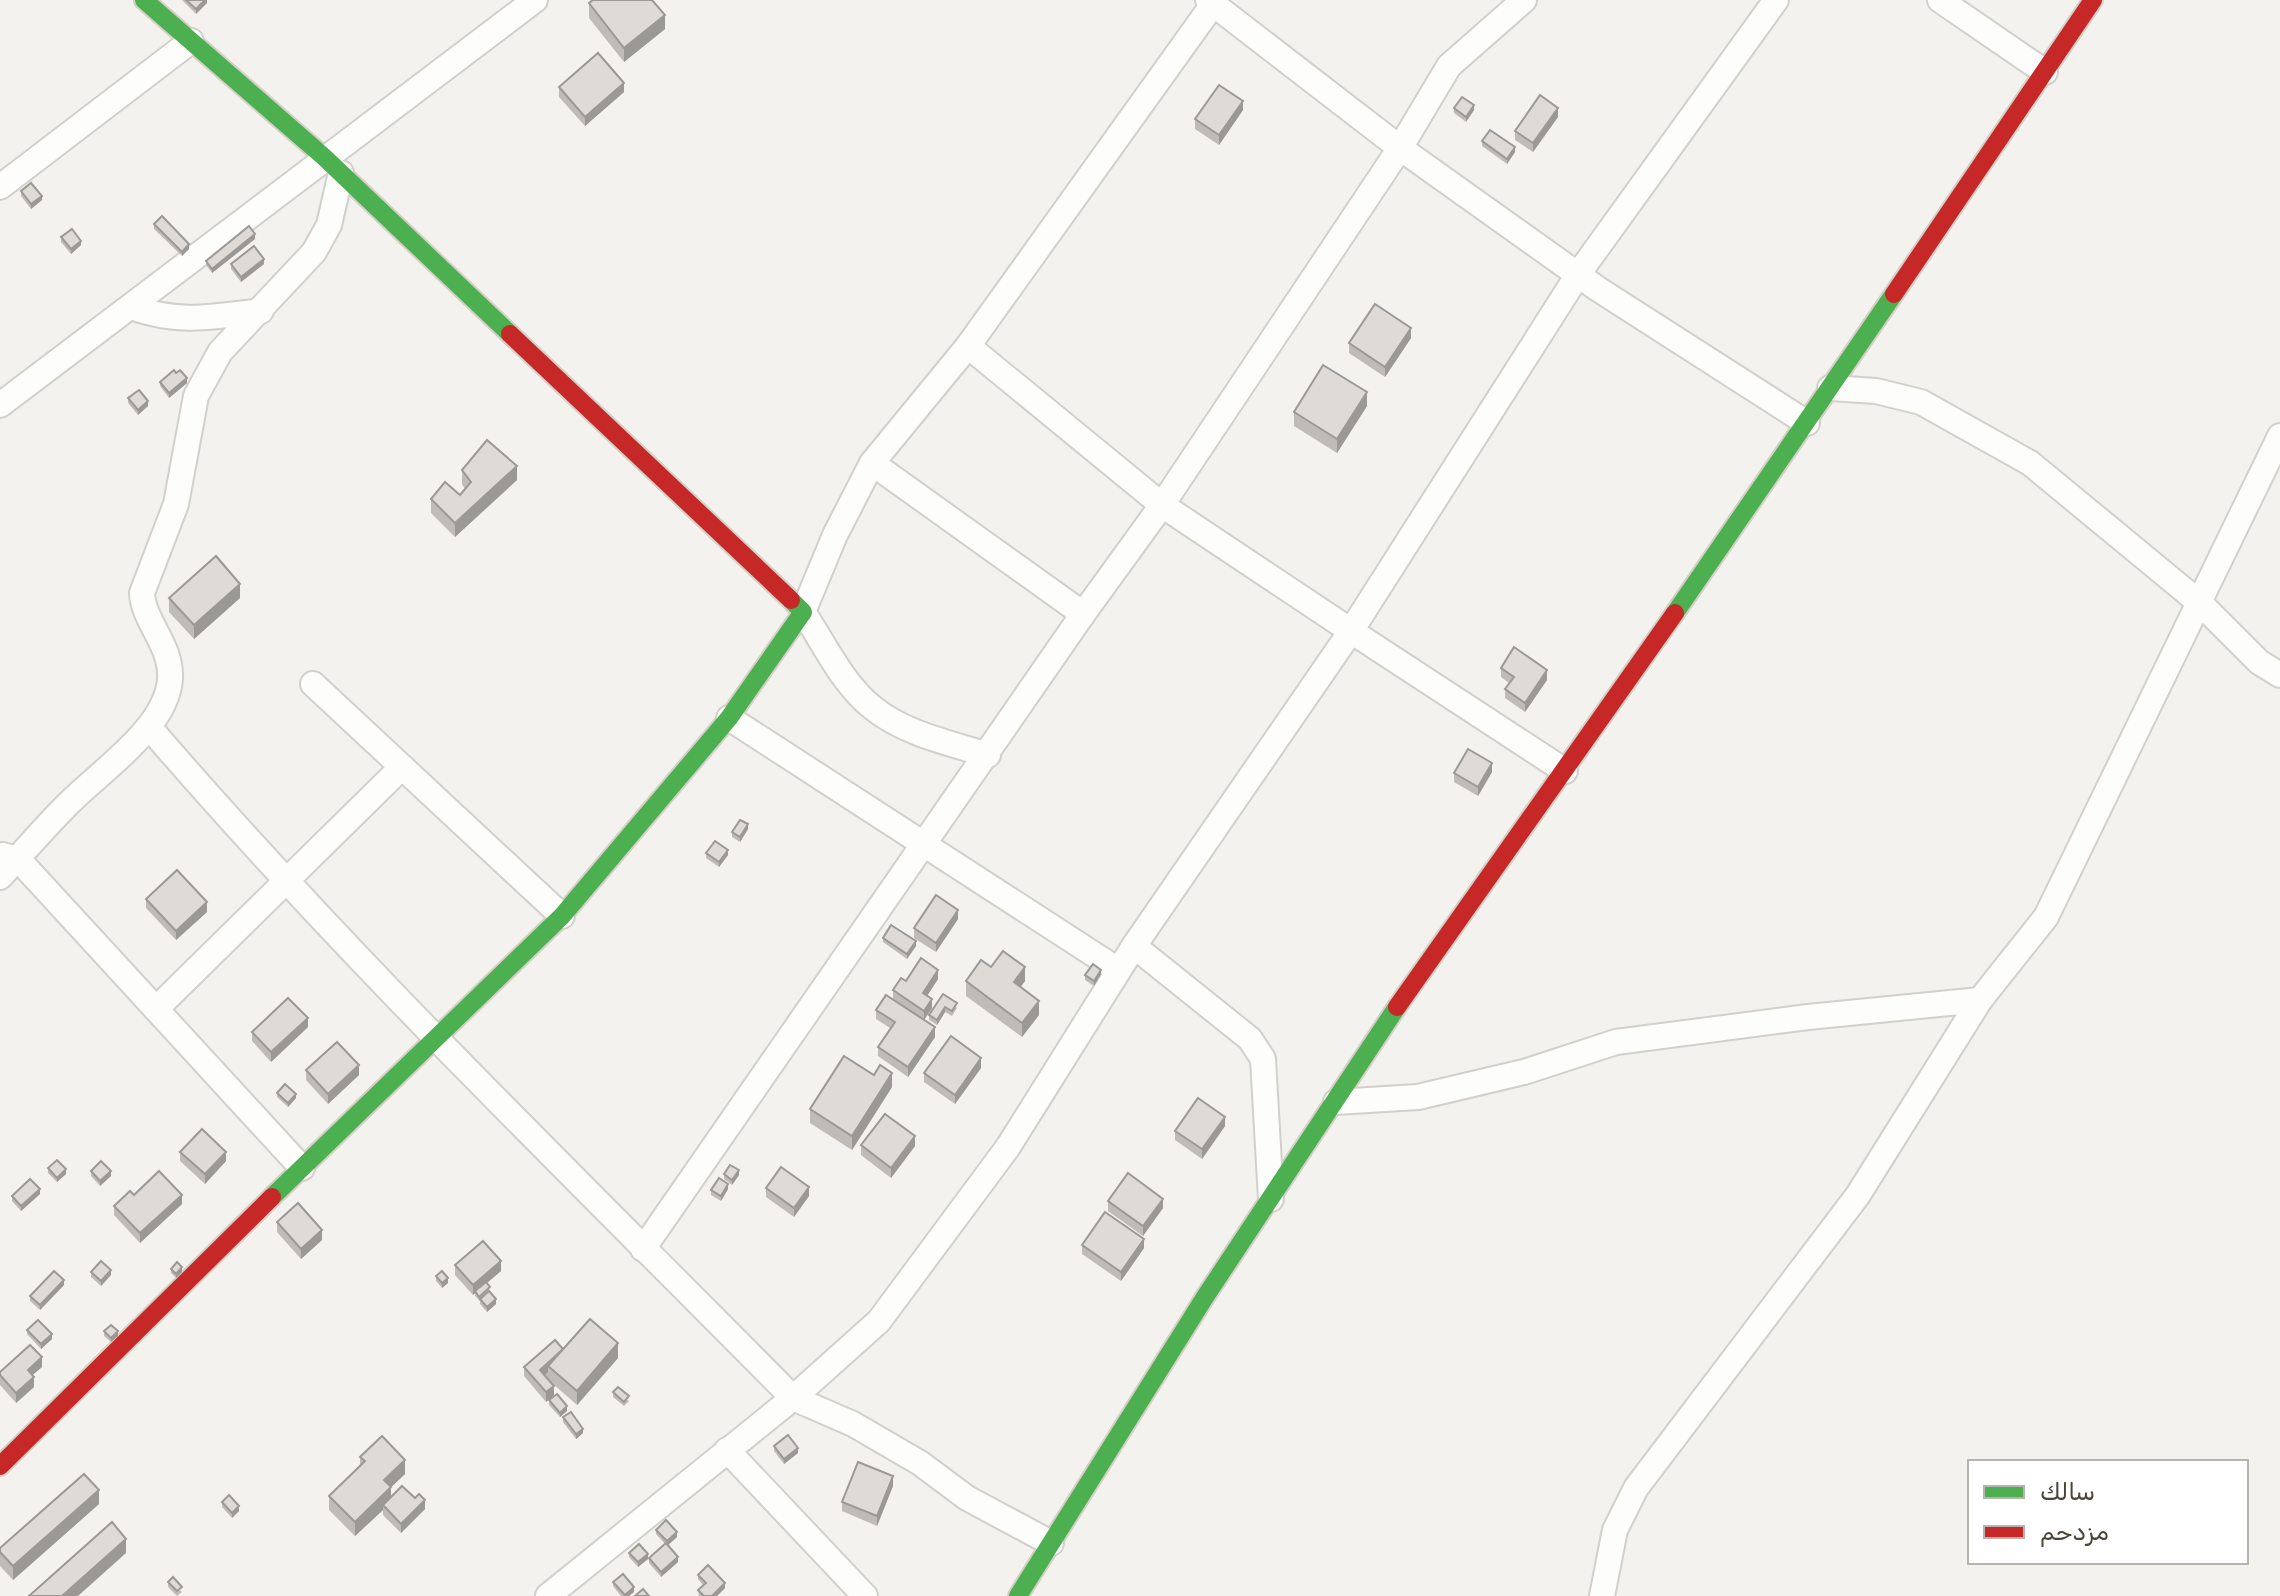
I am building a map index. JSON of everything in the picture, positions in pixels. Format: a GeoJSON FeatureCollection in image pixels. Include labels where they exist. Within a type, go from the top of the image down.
{"type":"FeatureCollection","features":[{"type":"Feature","properties":{"kind":"street"},"geometry":{"type":"LineString","coordinates":[[144,0],[332,165],[803,612],[871,707],[895,723],[988,755]]}},
{"type":"Feature","properties":{"kind":"street"},"geometry":{"type":"LineString","coordinates":[[0,405],[131,307],[332,165],[535,0]]}},
{"type":"Feature","properties":{"kind":"street"},"geometry":{"type":"LineString","coordinates":[[643,1249],[1083,614],[1162,505],[1400,148],[1449,66],[1524,0]]}},
{"type":"Feature","properties":{"kind":"street"},"geometry":{"type":"LineString","coordinates":[[548,1596],[793,1398],[879,1321],[1008,1147],[1118,970],[1351,631],[1579,273],[1776,0]]}},
{"type":"Feature","properties":{"kind":"street"},"geometry":{"type":"LineString","coordinates":[[1940,0],[2045,72]]}},
{"type":"Feature","properties":{"kind":"street"},"geometry":{"type":"LineString","coordinates":[[1018,1596],[1205,1297],[1393,1013],[1807,423],[2093,0]]}},
{"type":"Feature","properties":{"kind":"street"},"geometry":{"type":"LineString","coordinates":[[0,1466],[562,916],[729,718],[803,612],[835,535],[872,463],[968,346],[1212,1],[1400,148],[1678,342],[1807,423]]}},
{"type":"Feature","properties":{"kind":"street"},"geometry":{"type":"LineString","coordinates":[[0,187],[191,41]]}},
{"type":"Feature","properties":{"kind":"street"},"geometry":{"type":"LineString","coordinates":[[0,877],[9,857],[149,727],[170,679],[161,636],[142,606],[142,593],[176,504],[196,396],[220,352],[314,252],[329,225],[332,165]]}},
{"type":"Feature","properties":{"kind":"street"},"geometry":{"type":"LineString","coordinates":[[131,307],[158,317],[187,320],[261,311]]}},
{"type":"Feature","properties":{"kind":"street"},"geometry":{"type":"LineString","coordinates":[[968,346],[1162,505],[1565,771]]}},
{"type":"Feature","properties":{"kind":"street"},"geometry":{"type":"LineString","coordinates":[[1830,388],[1876,391],[1921,402],[2030,463],[2201,604],[2259,662],[2280,675]]}},
{"type":"Feature","properties":{"kind":"street"},"geometry":{"type":"LineString","coordinates":[[1602,1596],[1615,1530],[1636,1488],[1858,1195],[1980,1000],[2046,917],[2201,604],[2280,436]]}},
{"type":"Feature","properties":{"kind":"street"},"geometry":{"type":"LineString","coordinates":[[872,463],[1083,614]]}},
{"type":"Feature","properties":{"kind":"street"},"geometry":{"type":"LineString","coordinates":[[313,684],[562,916]]}},
{"type":"Feature","properties":{"kind":"street"},"geometry":{"type":"LineString","coordinates":[[729,718],[1118,970]]}},
{"type":"Feature","properties":{"kind":"street"},"geometry":{"type":"LineString","coordinates":[[149,727],[435,1037],[793,1398],[853,1424],[920,1463],[967,1498],[1051,1543]]}},
{"type":"Feature","properties":{"kind":"street"},"geometry":{"type":"LineString","coordinates":[[156,1009],[402,767]]}},
{"type":"Feature","properties":{"kind":"street"},"geometry":{"type":"LineString","coordinates":[[9,857],[156,1009],[302,1168]]}},
{"type":"Feature","properties":{"kind":"street"},"geometry":{"type":"LineString","coordinates":[[1134,946],[1250,1039],[1263,1059],[1271,1199]]}},
{"type":"Feature","properties":{"kind":"street"},"geometry":{"type":"LineString","coordinates":[[1336,1102],[1418,1097],[1524,1072],[1616,1042],[1808,1017],[1980,1000]]}},
{"type":"Feature","properties":{"kind":"street"},"geometry":{"type":"LineString","coordinates":[[727,1450],[865,1596]]}},
{"type":"Feature","properties":{"kind":"building"},"geometry":{"type":"Polygon","coordinates":[[[186,0],[205,0],[196,9],[186,0]]]}},
{"type":"Feature","properties":{"kind":"building"},"geometry":{"type":"Polygon","coordinates":[[[593,0],[652,0],[665,15],[624,48],[589,3],[593,0]]]}},
{"type":"Feature","properties":{"kind":"building"},"geometry":{"type":"Polygon","coordinates":[[[598,53],[624,83],[585,117],[559,87],[598,53]]]}},
{"type":"Feature","properties":{"kind":"building"},"geometry":{"type":"Polygon","coordinates":[[[1219,85],[1243,101],[1219,135],[1195,119],[1219,85]]]}},
{"type":"Feature","properties":{"kind":"building"},"geometry":{"type":"Polygon","coordinates":[[[1540,95],[1558,108],[1533,143],[1515,131],[1540,95]]]}},
{"type":"Feature","properties":{"kind":"building"},"geometry":{"type":"Polygon","coordinates":[[[1462,97],[1474,105],[1466,117],[1454,108],[1462,97]]]}},
{"type":"Feature","properties":{"kind":"building"},"geometry":{"type":"Polygon","coordinates":[[[1490,130],[1515,147],[1507,159],[1482,141],[1490,130]]]}},
{"type":"Feature","properties":{"kind":"building"},"geometry":{"type":"Polygon","coordinates":[[[31,183],[42,196],[31,204],[21,191],[31,183]]]}},
{"type":"Feature","properties":{"kind":"building"},"geometry":{"type":"Polygon","coordinates":[[[162,216],[189,244],[182,252],[154,224],[162,216]]]}},
{"type":"Feature","properties":{"kind":"building"},"geometry":{"type":"Polygon","coordinates":[[[249,226],[255,234],[212,269],[206,261],[249,226]]]}},
{"type":"Feature","properties":{"kind":"building"},"geometry":{"type":"Polygon","coordinates":[[[72,229],[81,241],[71,249],[61,237],[72,229]]]}},
{"type":"Feature","properties":{"kind":"building"},"geometry":{"type":"Polygon","coordinates":[[[254,246],[264,259],[241,277],[231,264],[254,246]]]}},
{"type":"Feature","properties":{"kind":"building"},"geometry":{"type":"Polygon","coordinates":[[[1375,304],[1411,328],[1385,367],[1349,343],[1375,304]]]}},
{"type":"Feature","properties":{"kind":"building"},"geometry":{"type":"Polygon","coordinates":[[[1323,365],[1367,392],[1337,439],[1294,412],[1323,365]]]}},
{"type":"Feature","properties":{"kind":"building"},"geometry":{"type":"Polygon","coordinates":[[[174,370],[176,373],[180,370],[187,378],[169,393],[160,382],[174,370]]]}},
{"type":"Feature","properties":{"kind":"building"},"geometry":{"type":"Polygon","coordinates":[[[139,390],[148,401],[138,410],[128,398],[139,390]]]}},
{"type":"Feature","properties":{"kind":"building"},"geometry":{"type":"Polygon","coordinates":[[[487,440],[517,466],[455,523],[431,499],[445,482],[460,495],[471,482],[462,470],[487,440]]]}},
{"type":"Feature","properties":{"kind":"building"},"geometry":{"type":"Polygon","coordinates":[[[216,556],[240,584],[194,625],[169,598],[216,556]]]}},
{"type":"Feature","properties":{"kind":"building"},"geometry":{"type":"Polygon","coordinates":[[[1514,647],[1547,670],[1525,703],[1505,689],[1514,677],[1501,668],[1514,647]]]}},
{"type":"Feature","properties":{"kind":"building"},"geometry":{"type":"Polygon","coordinates":[[[1468,749],[1492,763],[1478,787],[1454,773],[1468,749]]]}},
{"type":"Feature","properties":{"kind":"building"},"geometry":{"type":"Polygon","coordinates":[[[740,820],[748,824],[740,837],[732,832],[740,820]]]}},
{"type":"Feature","properties":{"kind":"building"},"geometry":{"type":"Polygon","coordinates":[[[715,841],[728,850],[719,862],[706,853],[715,841]]]}},
{"type":"Feature","properties":{"kind":"building"},"geometry":{"type":"Polygon","coordinates":[[[177,870],[207,902],[176,931],[146,899],[177,870]]]}},
{"type":"Feature","properties":{"kind":"building"},"geometry":{"type":"Polygon","coordinates":[[[936,895],[958,910],[936,943],[914,928],[936,895]]]}},
{"type":"Feature","properties":{"kind":"building"},"geometry":{"type":"Polygon","coordinates":[[[891,925],[916,941],[907,954],[883,938],[891,925]]]}},
{"type":"Feature","properties":{"kind":"building"},"geometry":{"type":"Polygon","coordinates":[[[1003,951],[1025,967],[1014,982],[1039,1001],[1022,1023],[966,981],[981,960],[991,967],[1003,951]]]}},
{"type":"Feature","properties":{"kind":"building"},"geometry":{"type":"Polygon","coordinates":[[[921,958],[938,970],[923,993],[932,999],[924,1011],[893,990],[901,978],[906,981],[921,958]]]}},
{"type":"Feature","properties":{"kind":"building"},"geometry":{"type":"Polygon","coordinates":[[[1093,964],[1101,970],[1094,981],[1085,975],[1093,964]]]}},
{"type":"Feature","properties":{"kind":"building"},"geometry":{"type":"Polygon","coordinates":[[[943,994],[957,1003],[952,1011],[945,1007],[937,1020],[929,1015],[943,994]]]}},
{"type":"Feature","properties":{"kind":"building"},"geometry":{"type":"Polygon","coordinates":[[[886,995],[935,1027],[908,1067],[878,1047],[895,1022],[876,1010],[886,995]]]}},
{"type":"Feature","properties":{"kind":"building"},"geometry":{"type":"Polygon","coordinates":[[[288,998],[308,1018],[271,1052],[252,1032],[288,998]]]}},
{"type":"Feature","properties":{"kind":"building"},"geometry":{"type":"Polygon","coordinates":[[[951,1036],[981,1058],[955,1095],[924,1073],[951,1036]]]}},
{"type":"Feature","properties":{"kind":"building"},"geometry":{"type":"Polygon","coordinates":[[[337,1042],[359,1065],[328,1094],[306,1070],[337,1042]]]}},
{"type":"Feature","properties":{"kind":"building"},"geometry":{"type":"Polygon","coordinates":[[[844,1056],[874,1075],[880,1065],[892,1073],[852,1136],[810,1109],[844,1056]]]}},
{"type":"Feature","properties":{"kind":"building"},"geometry":{"type":"Polygon","coordinates":[[[285,1084],[296,1094],[288,1103],[277,1093],[285,1084]]]}},
{"type":"Feature","properties":{"kind":"building"},"geometry":{"type":"Polygon","coordinates":[[[1198,1098],[1225,1117],[1202,1149],[1175,1131],[1198,1098]]]}},
{"type":"Feature","properties":{"kind":"building"},"geometry":{"type":"Polygon","coordinates":[[[885,1114],[915,1136],[891,1168],[861,1145],[885,1114]]]}},
{"type":"Feature","properties":{"kind":"building"},"geometry":{"type":"Polygon","coordinates":[[[202,1129],[226,1152],[205,1174],[180,1152],[202,1129]]]}},
{"type":"Feature","properties":{"kind":"building"},"geometry":{"type":"Polygon","coordinates":[[[57,1160],[66,1169],[57,1178],[48,1168],[57,1160]]]}},
{"type":"Feature","properties":{"kind":"building"},"geometry":{"type":"Polygon","coordinates":[[[101,1161],[111,1171],[100,1181],[91,1171],[101,1161]]]}},
{"type":"Feature","properties":{"kind":"building"},"geometry":{"type":"Polygon","coordinates":[[[730,1165],[739,1170],[732,1180],[724,1174],[730,1165]]]}},
{"type":"Feature","properties":{"kind":"building"},"geometry":{"type":"Polygon","coordinates":[[[781,1167],[809,1187],[794,1208],[766,1188],[781,1167]]]}},
{"type":"Feature","properties":{"kind":"building"},"geometry":{"type":"Polygon","coordinates":[[[159,1171],[182,1195],[140,1233],[114,1206],[130,1191],[134,1195],[159,1171]]]}},
{"type":"Feature","properties":{"kind":"building"},"geometry":{"type":"Polygon","coordinates":[[[1128,1173],[1163,1199],[1143,1226],[1108,1201],[1128,1173]]]}},
{"type":"Feature","properties":{"kind":"building"},"geometry":{"type":"Polygon","coordinates":[[[719,1178],[728,1184],[721,1196],[711,1190],[719,1178]]]}},
{"type":"Feature","properties":{"kind":"building"},"geometry":{"type":"Polygon","coordinates":[[[30,1179],[40,1189],[21,1206],[12,1196],[30,1179]]]}},
{"type":"Feature","properties":{"kind":"building"},"geometry":{"type":"Polygon","coordinates":[[[298,1203],[322,1230],[301,1249],[277,1222],[298,1203]]]}},
{"type":"Feature","properties":{"kind":"building"},"geometry":{"type":"Polygon","coordinates":[[[1105,1212],[1144,1239],[1121,1272],[1082,1245],[1105,1212]]]}},
{"type":"Feature","properties":{"kind":"building"},"geometry":{"type":"Polygon","coordinates":[[[483,1241],[501,1261],[473,1285],[455,1265],[483,1241]]]}},
{"type":"Feature","properties":{"kind":"building"},"geometry":{"type":"Polygon","coordinates":[[[101,1261],[111,1270],[101,1281],[91,1272],[101,1261]]]}},
{"type":"Feature","properties":{"kind":"building"},"geometry":{"type":"Polygon","coordinates":[[[177,1262],[182,1267],[176,1274],[171,1269],[177,1262]]]}},
{"type":"Feature","properties":{"kind":"building"},"geometry":{"type":"Polygon","coordinates":[[[54,1271],[64,1280],[40,1305],[30,1296],[54,1271]]]}},
{"type":"Feature","properties":{"kind":"building"},"geometry":{"type":"Polygon","coordinates":[[[442,1271],[448,1278],[442,1283],[436,1276],[442,1271]]]}},
{"type":"Feature","properties":{"kind":"building"},"geometry":{"type":"Polygon","coordinates":[[[486,1282],[490,1287],[479,1297],[475,1291],[486,1282]]]}},
{"type":"Feature","properties":{"kind":"building"},"geometry":{"type":"Polygon","coordinates":[[[489,1291],[496,1299],[487,1307],[480,1299],[489,1291]]]}},
{"type":"Feature","properties":{"kind":"building"},"geometry":{"type":"Polygon","coordinates":[[[590,1319],[618,1343],[577,1391],[548,1366],[590,1319]]]}},
{"type":"Feature","properties":{"kind":"building"},"geometry":{"type":"Polygon","coordinates":[[[38,1320],[52,1334],[41,1344],[27,1330],[38,1320]]]}},
{"type":"Feature","properties":{"kind":"building"},"geometry":{"type":"Polygon","coordinates":[[[111,1325],[118,1331],[111,1338],[104,1331],[111,1325]]]}},
{"type":"Feature","properties":{"kind":"building"},"geometry":{"type":"Polygon","coordinates":[[[555,1340],[563,1349],[540,1370],[554,1386],[546,1392],[524,1367],[555,1340]]]}},
{"type":"Feature","properties":{"kind":"building"},"geometry":{"type":"Polygon","coordinates":[[[30,1345],[42,1357],[28,1370],[34,1377],[16,1393],[0,1372],[30,1345]]]}},
{"type":"Feature","properties":{"kind":"building"},"geometry":{"type":"Polygon","coordinates":[[[618,1387],[629,1396],[624,1402],[613,1392],[618,1387]]]}},
{"type":"Feature","properties":{"kind":"building"},"geometry":{"type":"Polygon","coordinates":[[[557,1394],[567,1406],[560,1413],[549,1400],[557,1394]]]}},
{"type":"Feature","properties":{"kind":"building"},"geometry":{"type":"Polygon","coordinates":[[[571,1412],[583,1429],[576,1434],[563,1417],[571,1412]]]}},
{"type":"Feature","properties":{"kind":"building"},"geometry":{"type":"Polygon","coordinates":[[[788,1435],[798,1448],[784,1459],[774,1446],[788,1435]]]}},
{"type":"Feature","properties":{"kind":"building"},"geometry":{"type":"Polygon","coordinates":[[[382,1436],[405,1460],[384,1480],[391,1487],[355,1522],[329,1496],[365,1461],[360,1457],[382,1436]]]}},
{"type":"Feature","properties":{"kind":"building"},"geometry":{"type":"Polygon","coordinates":[[[858,1462],[893,1476],[877,1516],[842,1502],[858,1462]]]}},
{"type":"Feature","properties":{"kind":"building"},"geometry":{"type":"Polygon","coordinates":[[[84,1474],[99,1490],[13,1566],[0,1548],[84,1474]]]}},
{"type":"Feature","properties":{"kind":"building"},"geometry":{"type":"Polygon","coordinates":[[[402,1486],[415,1498],[419,1494],[425,1500],[401,1524],[383,1505],[402,1486]]]}},
{"type":"Feature","properties":{"kind":"building"},"geometry":{"type":"Polygon","coordinates":[[[229,1495],[239,1506],[232,1513],[222,1502],[229,1495]]]}},
{"type":"Feature","properties":{"kind":"building"},"geometry":{"type":"Polygon","coordinates":[[[666,1520],[677,1532],[667,1541],[656,1530],[666,1520]]]}},
{"type":"Feature","properties":{"kind":"building"},"geometry":{"type":"Polygon","coordinates":[[[112,1522],[126,1539],[62,1596],[29,1596],[112,1522]]]}},
{"type":"Feature","properties":{"kind":"building"},"geometry":{"type":"Polygon","coordinates":[[[666,1543],[678,1557],[661,1572],[649,1558],[666,1543]]]}},
{"type":"Feature","properties":{"kind":"building"},"geometry":{"type":"Polygon","coordinates":[[[639,1544],[648,1554],[638,1562],[629,1553],[639,1544]]]}},
{"type":"Feature","properties":{"kind":"building"},"geometry":{"type":"Polygon","coordinates":[[[708,1565],[725,1583],[712,1596],[704,1596],[698,1590],[706,1583],[698,1575],[708,1565]]]}},
{"type":"Feature","properties":{"kind":"building"},"geometry":{"type":"Polygon","coordinates":[[[623,1574],[634,1587],[625,1595],[613,1582],[623,1574]]]}},
{"type":"Feature","properties":{"kind":"building"},"geometry":{"type":"Polygon","coordinates":[[[173,1577],[182,1587],[177,1591],[168,1582],[173,1577]]]}},
{"type":"Feature","properties":{"kind":"building"},"geometry":{"type":"Polygon","coordinates":[[[643,1589],[649,1596],[635,1596],[643,1589]]]}},
{"type":"Feature","properties":{"kind":"traffic: fast"},"geometry":{"type":"LineString","coordinates":[[144,0],[324,157],[510,334]]}},
{"type":"Feature","properties":{"kind":"traffic: fast"},"geometry":{"type":"LineString","coordinates":[[1675,613],[1894,294]]}},
{"type":"Feature","properties":{"kind":"traffic: fast"},"geometry":{"type":"LineString","coordinates":[[272,1197],[562,916],[729,718],[803,612],[791,600]]}},
{"type":"Feature","properties":{"kind":"traffic: fast"},"geometry":{"type":"LineString","coordinates":[[1018,1596],[1205,1297],[1397,1007]]}},
{"type":"Feature","properties":{"kind":"traffic: jam"},"geometry":{"type":"LineString","coordinates":[[1894,294],[2093,0]]}},
{"type":"Feature","properties":{"kind":"traffic: jam"},"geometry":{"type":"LineString","coordinates":[[510,334],[791,600]]}},
{"type":"Feature","properties":{"kind":"traffic: jam"},"geometry":{"type":"LineString","coordinates":[[1397,1007],[1675,613]]}},
{"type":"Feature","properties":{"kind":"traffic: jam"},"geometry":{"type":"LineString","coordinates":[[0,1466],[272,1197]]}}]}
